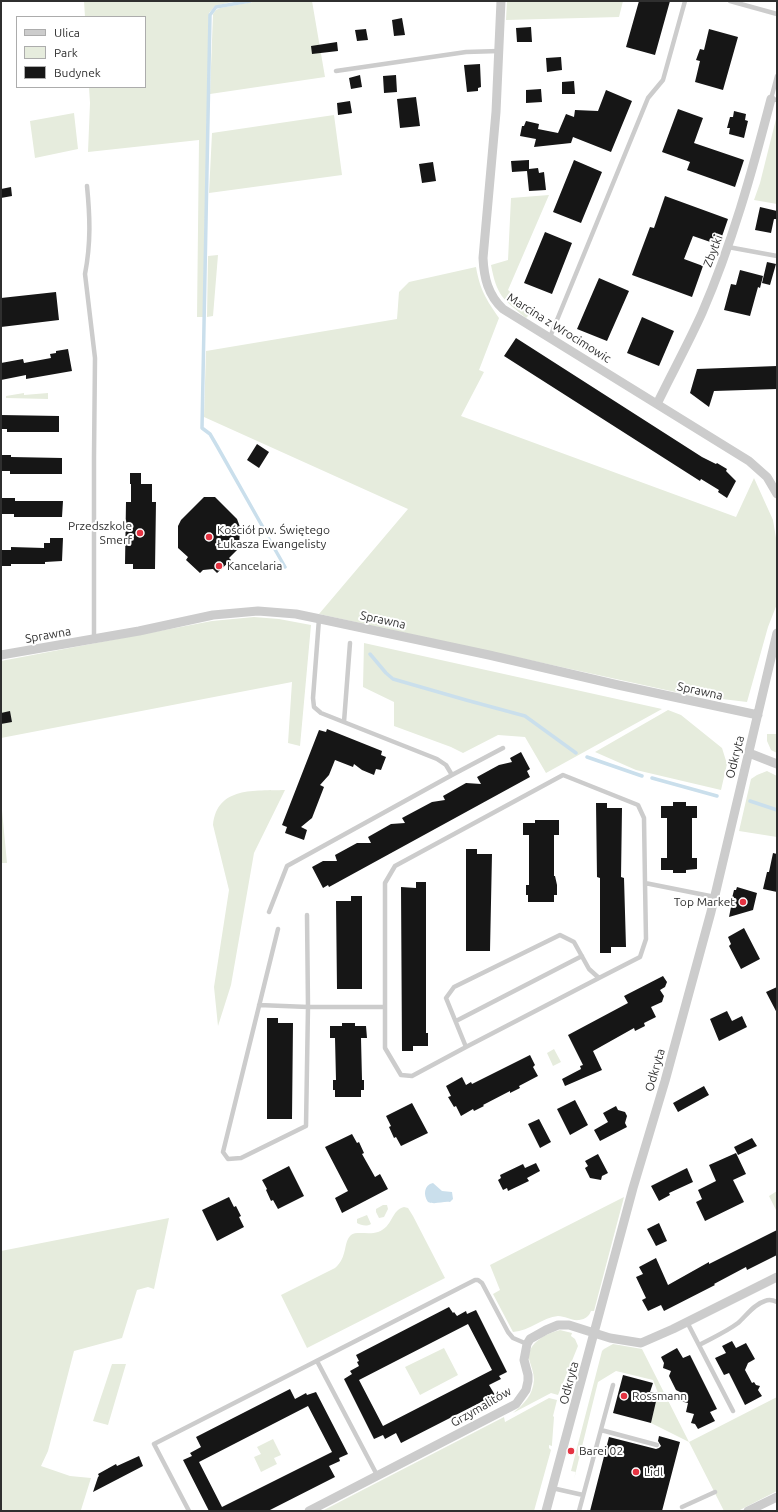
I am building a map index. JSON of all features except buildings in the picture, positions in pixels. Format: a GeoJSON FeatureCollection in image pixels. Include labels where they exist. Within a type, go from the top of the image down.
{"type":"FeatureCollection","features":[{"type":"Feature","properties":{"kind":"street","name":"Marcina z Wrocimowic"},"geometry":{"type":"LineString","coordinates":[[501,1],[496,112],[483,258],[486,284],[494,299],[503,309],[749,461],[767,477],[777,494]]}},
{"type":"Feature","properties":{"kind":"street","name":"Zbytki"},"geometry":{"type":"LineString","coordinates":[[657,404],[702,313],[728,247],[774,99]]}},
{"type":"Feature","properties":{"kind":"street","name":"Sprawna"},"geometry":{"type":"LineString","coordinates":[[1,655],[139,631],[213,615],[243,612],[271,612],[319,619],[758,715]]}},
{"type":"Feature","properties":{"kind":"street","name":"Odkryta"},"geometry":{"type":"LineString","coordinates":[[546,1511],[633,1188],[665,1081],[715,896],[777,633]]}},
{"type":"Feature","properties":{"kind":"street"},"geometry":{"type":"LineString","coordinates":[[749,753],[777,764]]}},
{"type":"Feature","properties":{"kind":"street"},"geometry":{"type":"LineString","coordinates":[[527,1344],[530,1339],[536,1335],[558,1325],[576,1327],[610,1338],[641,1343],[655,1338],[777,1277]]}},
{"type":"Feature","properties":{"kind":"street","name":"Grzymalitów"},"geometry":{"type":"LineString","coordinates":[[309,1511],[516,1404],[526,1390],[528,1381],[524,1360],[527,1344]]}},
{"type":"Feature","properties":{"kind":"street"},"geometry":{"type":"LineString","coordinates":[[748,1511],[777,1497]]}},
{"type":"Feature","properties":{"kind":"lane"},"geometry":{"type":"LineString","coordinates":[[550,338],[648,98],[663,80],[684,1]]}},
{"type":"Feature","properties":{"kind":"lane"},"geometry":{"type":"LineString","coordinates":[[730,1],[777,14]]}},
{"type":"Feature","properties":{"kind":"lane"},"geometry":{"type":"LineString","coordinates":[[336,71],[466,52],[499,50]]}},
{"type":"Feature","properties":{"kind":"lane"},"geometry":{"type":"LineString","coordinates":[[774,99],[777,76]]}},
{"type":"Feature","properties":{"kind":"lane"},"geometry":{"type":"LineString","coordinates":[[87,186],[91,222],[88,261],[85,274],[95,358],[94,638]]}},
{"type":"Feature","properties":{"kind":"lane"},"geometry":{"type":"LineString","coordinates":[[728,247],[777,256]]}},
{"type":"Feature","properties":{"kind":"lane"},"geometry":{"type":"LineString","coordinates":[[319,619],[313,698],[314,707],[321,713],[437,759],[446,765],[452,775]]}},
{"type":"Feature","properties":{"kind":"lane"},"geometry":{"type":"LineString","coordinates":[[344,722],[350,643]]}},
{"type":"Feature","properties":{"kind":"lane"},"geometry":{"type":"LineString","coordinates":[[269,912],[286,866],[503,748]]}},
{"type":"Feature","properties":{"kind":"lane"},"geometry":{"type":"LineString","coordinates":[[563,775],[638,805],[644,818],[645,883],[646,939],[640,957],[412,1076],[401,1075],[385,1048],[385,883],[395,866],[563,775]]}},
{"type":"Feature","properties":{"kind":"lane"},"geometry":{"type":"LineString","coordinates":[[645,883],[715,896]]}},
{"type":"Feature","properties":{"kind":"lane"},"geometry":{"type":"LineString","coordinates":[[278,928],[223,1152],[228,1159],[241,1158],[306,1126],[308,1007],[307,915]]}},
{"type":"Feature","properties":{"kind":"lane"},"geometry":{"type":"LineString","coordinates":[[466,1047],[446,998],[454,987],[560,935],[574,942],[589,969],[599,978]]}},
{"type":"Feature","properties":{"kind":"lane"},"geometry":{"type":"LineString","coordinates":[[456,1021],[582,956]]}},
{"type":"Feature","properties":{"kind":"lane"},"geometry":{"type":"LineString","coordinates":[[260,1006],[385,1007]]}},
{"type":"Feature","properties":{"kind":"lane"},"geometry":{"type":"LineString","coordinates":[[189,1511],[154,1444],[475,1280],[482,1283],[508,1332],[513,1338],[527,1344]]}},
{"type":"Feature","properties":{"kind":"lane"},"geometry":{"type":"LineString","coordinates":[[699,1345],[739,1322],[756,1306],[764,1301],[772,1300],[777,1302]]}},
{"type":"Feature","properties":{"kind":"lane"},"geometry":{"type":"LineString","coordinates":[[687,1322],[732,1411]]}},
{"type":"Feature","properties":{"kind":"lane"},"geometry":{"type":"LineString","coordinates":[[317,1361],[377,1475]]}},
{"type":"Feature","properties":{"kind":"lane"},"geometry":{"type":"LineString","coordinates":[[579,1511],[613,1385]]}},
{"type":"Feature","properties":{"kind":"lane"},"geometry":{"type":"LineString","coordinates":[[601,1430],[657,1445]]}},
{"type":"Feature","properties":{"kind":"lane"},"geometry":{"type":"LineString","coordinates":[[552,1488],[584,1495]]}},
{"type":"Feature","properties":{"kind":"lane"},"geometry":{"type":"LineString","coordinates":[[682,1507],[715,1492]]}},
{"type":"Feature","properties":{"kind":"green space"},"geometry":{"type":"Polygon","coordinates":[[[84,1],[236,1],[215,6],[209,13],[203,317],[197,317],[199,140],[88,152],[89,88],[146,88],[146,16],[85,16],[84,1]]]}},
{"type":"Feature","properties":{"kind":"green space"},"geometry":{"type":"Polygon","coordinates":[[[258,1],[312,1],[325,77],[210,94],[213,14],[220,8],[258,1]]]}},
{"type":"Feature","properties":{"kind":"green space"},"geometry":{"type":"Polygon","coordinates":[[[507,1],[623,1],[619,17],[506,20],[507,1]]]}},
{"type":"Feature","properties":{"kind":"green space"},"geometry":{"type":"Polygon","coordinates":[[[74,113],[78,149],[35,158],[30,121],[74,113]]]}},
{"type":"Feature","properties":{"kind":"green space"},"geometry":{"type":"Polygon","coordinates":[[[334,115],[342,175],[209,193],[212,133],[334,115]]]}},
{"type":"Feature","properties":{"kind":"green space"},"geometry":{"type":"Polygon","coordinates":[[[777,115],[777,204],[754,200],[760,183],[777,115]]]}},
{"type":"Feature","properties":{"kind":"green space"},"geometry":{"type":"Polygon","coordinates":[[[549,195],[508,290],[533,311],[526,318],[506,301],[498,290],[491,265],[508,260],[511,198],[549,195]]]}},
{"type":"Feature","properties":{"kind":"green space"},"geometry":{"type":"Polygon","coordinates":[[[218,255],[213,316],[207,317],[208,256],[218,255]]]}},
{"type":"Feature","properties":{"kind":"green space"},"geometry":{"type":"Polygon","coordinates":[[[476,267],[479,282],[484,294],[499,318],[479,370],[484,372],[461,416],[736,517],[754,478],[773,520],[777,544],[777,604],[768,627],[747,702],[689,695],[319,614],[408,509],[204,417],[206,351],[397,319],[399,292],[409,282],[476,267]]]}},
{"type":"Feature","properties":{"kind":"green space"},"geometry":{"type":"Polygon","coordinates":[[[24,393],[24,395],[48,393],[48,399],[6,398],[6,396],[24,393]]]}},
{"type":"Feature","properties":{"kind":"green space"},"geometry":{"type":"Polygon","coordinates":[[[254,617],[279,619],[311,625],[300,746],[288,743],[292,682],[1,738],[1,661],[212,621],[254,617]]]}},
{"type":"Feature","properties":{"kind":"green space"},"geometry":{"type":"Polygon","coordinates":[[[364,643],[662,709],[546,773],[525,737],[498,735],[463,753],[451,747],[394,726],[394,702],[363,687],[364,643]]]}},
{"type":"Feature","properties":{"kind":"green space"},"geometry":{"type":"Polygon","coordinates":[[[668,710],[681,715],[722,748],[727,764],[721,790],[636,770],[595,752],[668,710]]]}},
{"type":"Feature","properties":{"kind":"green space"},"geometry":{"type":"Polygon","coordinates":[[[767,734],[777,734],[777,753],[771,750],[767,741],[767,734]]]}},
{"type":"Feature","properties":{"kind":"green space"},"geometry":{"type":"Polygon","coordinates":[[[767,771],[777,776],[777,837],[739,831],[751,779],[767,771]]]}},
{"type":"Feature","properties":{"kind":"green space"},"geometry":{"type":"Polygon","coordinates":[[[262,790],[285,790],[254,853],[231,985],[218,1026],[214,987],[229,890],[213,825],[216,812],[222,803],[239,793],[262,790]]]}},
{"type":"Feature","properties":{"kind":"green space"},"geometry":{"type":"Polygon","coordinates":[[[1,800],[7,863],[1,863],[1,800]]]}},
{"type":"Feature","properties":{"kind":"green space"},"geometry":{"type":"Polygon","coordinates":[[[554,1049],[561,1062],[553,1066],[547,1053],[554,1049]]]}},
{"type":"Feature","properties":{"kind":"green space"},"geometry":{"type":"Polygon","coordinates":[[[777,1191],[777,1212],[769,1196],[777,1191]]]}},
{"type":"Feature","properties":{"kind":"green space"},"geometry":{"type":"Polygon","coordinates":[[[624,1197],[594,1311],[591,1311],[587,1317],[581,1320],[574,1320],[561,1316],[552,1317],[525,1329],[513,1332],[493,1294],[500,1290],[490,1265],[624,1197]]]}},
{"type":"Feature","properties":{"kind":"green space"},"geometry":{"type":"Polygon","coordinates":[[[383,1205],[387,1205],[388,1209],[384,1217],[379,1218],[376,1209],[383,1205]]]}},
{"type":"Feature","properties":{"kind":"green space"},"geometry":{"type":"Polygon","coordinates":[[[404,1207],[408,1208],[413,1216],[445,1278],[307,1348],[281,1295],[335,1268],[344,1255],[347,1242],[351,1235],[356,1233],[375,1233],[383,1230],[397,1211],[404,1207]]]}},
{"type":"Feature","properties":{"kind":"green space"},"geometry":{"type":"Polygon","coordinates":[[[367,1215],[371,1224],[365,1226],[357,1223],[357,1219],[367,1215]]]}},
{"type":"Feature","properties":{"kind":"green space"},"geometry":{"type":"Polygon","coordinates":[[[169,1218],[154,1289],[148,1287],[137,1290],[122,1338],[74,1351],[48,1451],[41,1466],[70,1476],[91,1478],[81,1510],[1,1511],[1,1251],[169,1218]]]}},
{"type":"Feature","properties":{"kind":"green space"},"geometry":{"type":"Polygon","coordinates":[[[560,1330],[572,1333],[571,1336],[575,1339],[578,1346],[558,1395],[551,1393],[513,1413],[527,1399],[532,1390],[534,1375],[529,1359],[531,1348],[544,1336],[560,1330]]]}},
{"type":"Feature","properties":{"kind":"green space"},"geometry":{"type":"Polygon","coordinates":[[[613,1344],[642,1349],[689,1442],[651,1423],[658,1393],[653,1380],[616,1371],[598,1382],[576,1472],[571,1471],[602,1351],[613,1344]]]}},
{"type":"Feature","properties":{"kind":"green space"},"geometry":{"type":"Polygon","coordinates":[[[444,1348],[458,1375],[420,1395],[405,1367],[444,1348]]]}},
{"type":"Feature","properties":{"kind":"green space"},"geometry":{"type":"Polygon","coordinates":[[[112,1364],[126,1364],[108,1425],[93,1421],[112,1364]]]}},
{"type":"Feature","properties":{"kind":"green space"},"geometry":{"type":"Polygon","coordinates":[[[777,1397],[777,1491],[738,1511],[724,1511],[689,1442],[777,1397]]]}},
{"type":"Feature","properties":{"kind":"green space"},"geometry":{"type":"Polygon","coordinates":[[[549,1398],[557,1400],[553,1416],[552,1446],[549,1445],[551,1450],[534,1511],[322,1511],[504,1417],[505,1422],[549,1398]]]}},
{"type":"Feature","properties":{"kind":"green space"},"geometry":{"type":"Polygon","coordinates":[[[273,1439],[281,1455],[274,1458],[277,1464],[261,1472],[254,1457],[261,1454],[257,1447],[273,1439]]]}},
{"type":"Feature","properties":{"kind":"water"},"geometry":{"type":"Polygon","coordinates":[[[433,1183],[442,1191],[452,1192],[453,1199],[450,1202],[428,1202],[425,1196],[425,1191],[430,1184],[433,1183]]]}},
{"type":"Feature","properties":{"kind":"waterway"},"geometry":{"type":"LineString","coordinates":[[250,1],[216,7],[210,15],[202,428],[210,434],[265,531]]}},
{"type":"Feature","properties":{"kind":"waterway"},"geometry":{"type":"LineString","coordinates":[[269,539],[285,567]]}},
{"type":"Feature","properties":{"kind":"waterway"},"geometry":{"type":"LineString","coordinates":[[370,654],[393,679],[525,716],[576,753]]}},
{"type":"Feature","properties":{"kind":"waterway"},"geometry":{"type":"LineString","coordinates":[[587,757],[642,776]]}},
{"type":"Feature","properties":{"kind":"waterway"},"geometry":{"type":"LineString","coordinates":[[652,778],[717,796]]}},
{"type":"Feature","properties":{"kind":"waterway"},"geometry":{"type":"LineString","coordinates":[[750,801],[777,810]]}},
{"type":"Feature","properties":{"kind":"place","name":"Przedszkole Smerf"},"geometry":{"type":"Point","coordinates":[140,533]}},
{"type":"Feature","properties":{"kind":"place","name":"Kościół pw. Świętego Łukasza Ewangelisty"},"geometry":{"type":"Point","coordinates":[209,537]}},
{"type":"Feature","properties":{"kind":"place","name":"Kancelaria"},"geometry":{"type":"Point","coordinates":[219,566]}},
{"type":"Feature","properties":{"kind":"place","name":"Top Market"},"geometry":{"type":"Point","coordinates":[743,902]}},
{"type":"Feature","properties":{"kind":"place","name":"Rossmann"},"geometry":{"type":"Point","coordinates":[624,1396]}},
{"type":"Feature","properties":{"kind":"place","name":"Barei 02"},"geometry":{"type":"Point","coordinates":[571,1451]}},
{"type":"Feature","properties":{"kind":"place","name":"Lidl"},"geometry":{"type":"Point","coordinates":[636,1472]}}]}
